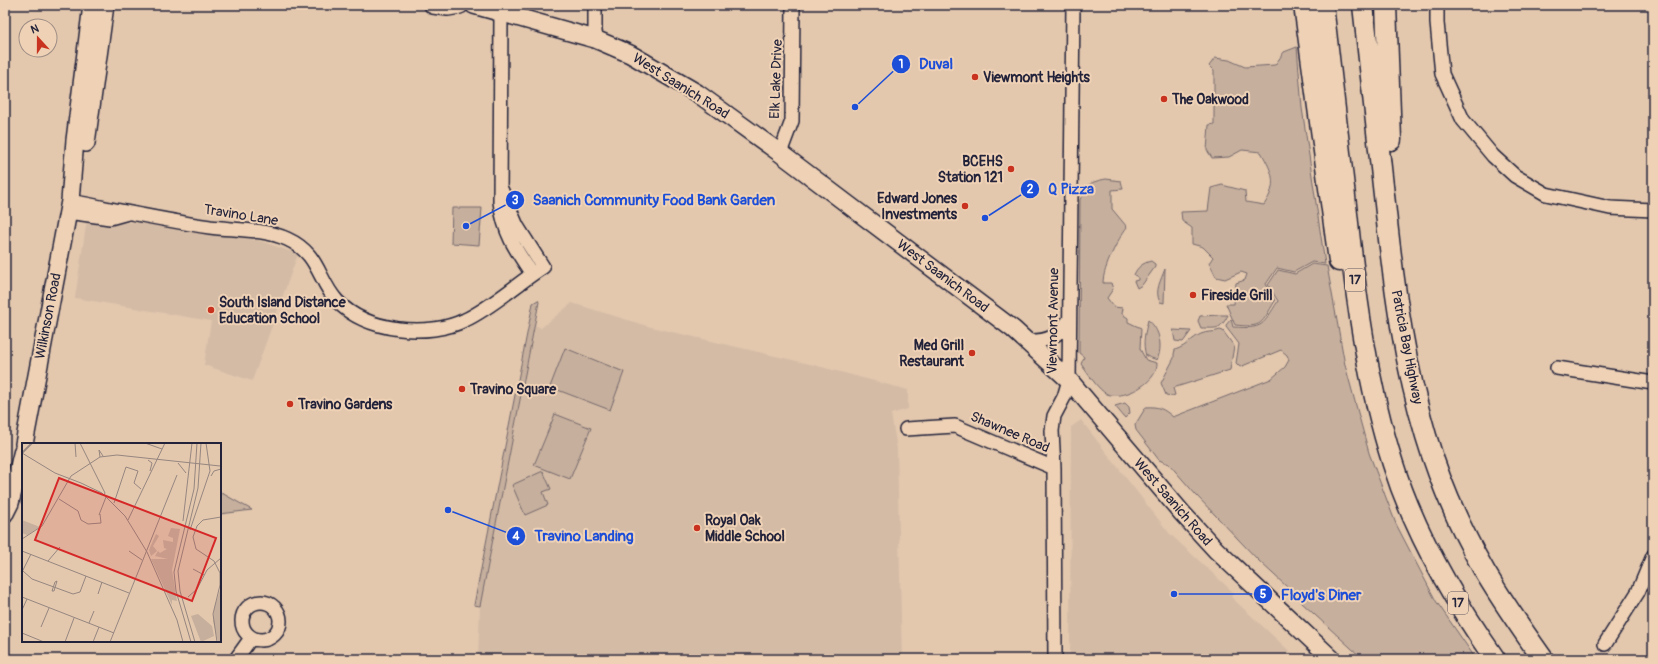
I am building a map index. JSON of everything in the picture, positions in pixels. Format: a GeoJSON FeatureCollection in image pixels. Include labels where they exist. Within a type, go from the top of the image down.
{"type":"FeatureCollection","features":[{"type":"Feature","properties":{"kind":"highway"},"geometry":{"type":"LineString","coordinates":[[1304,5],[1341,281],[1358,371],[1370,422],[1386,475],[1404,518],[1426,545]]}},
{"type":"Feature","properties":{"kind":"highway","name":"17"},"geometry":{"type":"LineString","coordinates":[[1324,5],[1350,248],[1361,326],[1372,385],[1393,466],[1426,545],[1448,587],[1495,659]]}},
{"type":"Feature","properties":{"kind":"highway","name":"Patricia Bay Highway"},"geometry":{"type":"LineString","coordinates":[[1363,5],[1379,156],[1400,325],[1411,381],[1426,437],[1453,508],[1485,571],[1512,616],[1543,659]]}},
{"type":"Feature","properties":{"kind":"highway"},"geometry":{"type":"LineString","coordinates":[[1386,5],[1389,120],[1399,235],[1400,325]]}},
{"type":"Feature","properties":{"kind":"main road","name":"Wilkinson Road"},"geometry":{"type":"LineString","coordinates":[[70,200],[75,140],[92,5]]}},
{"type":"Feature","properties":{"kind":"main road","name":"Wilkinson Road"},"geometry":{"type":"LineString","coordinates":[[24,443],[70,200],[86,141],[105,5]]}},
{"type":"Feature","properties":{"kind":"main road"},"geometry":{"type":"LineString","coordinates":[[433,5],[448,7],[460,5]]}},
{"type":"Feature","properties":{"kind":"main road","name":"West Saanich Road"},"geometry":{"type":"LineString","coordinates":[[474,5],[595,39],[630,54],[696,92],[780,153],[1013,329],[1069,380],[1202,535],[1332,659]]}},
{"type":"Feature","properties":{"kind":"main road"},"geometry":{"type":"LineString","coordinates":[[5,513],[10,503],[22,454]]}},
{"type":"Feature","properties":{"kind":"street"},"geometry":{"type":"LineString","coordinates":[[595,5],[595,39]]}},
{"type":"Feature","properties":{"kind":"street","name":"Elk Lake Drive"},"geometry":{"type":"LineString","coordinates":[[780,153],[792,121],[793,5]]}},
{"type":"Feature","properties":{"kind":"street","name":"Viewmont Avenue"},"geometry":{"type":"LineString","coordinates":[[1054,659],[1054,468],[1052,431],[1054,416],[1064,397],[1069,380],[1073,5]]}},
{"type":"Feature","properties":{"kind":"street"},"geometry":{"type":"LineString","coordinates":[[1437,5],[1437,23],[1442,74],[1463,120],[1493,156],[1515,176],[1546,194],[1610,208],[1653,210]]}},
{"type":"Feature","properties":{"kind":"street","name":"Travino Lane"},"geometry":{"type":"LineString","coordinates":[[70,200],[110,218],[131,212],[209,226],[269,234],[287,239],[302,247],[312,258],[329,290],[350,312],[365,320],[383,326],[404,330],[425,329],[448,326],[465,320],[537,271],[501,189],[501,13]]}},
{"type":"Feature","properties":{"kind":"street"},"geometry":{"type":"LineString","coordinates":[[1026,341],[1045,340],[1054,336],[1062,331],[1069,320]]}},
{"type":"Feature","properties":{"kind":"street"},"geometry":{"type":"LineString","coordinates":[[1557,368],[1653,383]]}},
{"type":"Feature","properties":{"kind":"street","name":"Shawnee Road"},"geometry":{"type":"LineString","coordinates":[[906,429],[955,426],[1054,468]]}},
{"type":"Feature","properties":{"kind":"street"},"geometry":{"type":"LineString","coordinates":[[1605,644],[1638,592],[1653,556]]}},
{"type":"Feature","properties":{"kind":"street"},"geometry":{"type":"LineString","coordinates":[[236,659],[251,638]]}},
{"type":"Feature","properties":{"kind":"shaded area"},"geometry":{"type":"Polygon","coordinates":[[[1297,47],[1302,108],[1325,264],[1312,262],[1294,272],[1277,268],[1266,284],[1275,301],[1267,315],[1260,323],[1256,325],[1235,325],[1226,304],[1234,304],[1236,283],[1245,280],[1247,274],[1241,272],[1225,279],[1216,277],[1209,263],[1213,257],[1203,247],[1192,244],[1192,228],[1182,221],[1181,212],[1208,211],[1211,188],[1222,185],[1245,191],[1246,202],[1264,205],[1271,191],[1272,178],[1271,172],[1261,152],[1242,150],[1229,157],[1212,158],[1207,150],[1209,125],[1214,124],[1214,71],[1209,66],[1215,58],[1229,60],[1245,67],[1275,65],[1284,52],[1297,47]]]}},
{"type":"Feature","properties":{"kind":"shaded area"},"geometry":{"type":"Polygon","coordinates":[[[1106,179],[1121,181],[1123,189],[1112,190],[1112,209],[1127,227],[1115,246],[1105,270],[1103,283],[1111,283],[1113,289],[1107,298],[1114,307],[1123,308],[1122,314],[1128,318],[1128,322],[1141,328],[1140,349],[1146,360],[1157,363],[1155,372],[1147,382],[1141,387],[1120,395],[1107,394],[1100,389],[1081,364],[1084,357],[1079,353],[1080,200],[1084,190],[1089,185],[1096,181],[1106,179]]]}},
{"type":"Feature","properties":{"kind":"shaded area"},"geometry":{"type":"Polygon","coordinates":[[[452,208],[482,208],[479,245],[451,243],[452,208]]]}},
{"type":"Feature","properties":{"kind":"shaded area","name":"South Island Distance Education School"},"geometry":{"type":"Polygon","coordinates":[[[87,219],[114,223],[140,222],[257,240],[298,254],[252,381],[204,365],[211,321],[75,298],[87,219]]]}},
{"type":"Feature","properties":{"kind":"shaded area"},"geometry":{"type":"Polygon","coordinates":[[[1151,261],[1155,264],[1155,267],[1142,285],[1137,288],[1134,281],[1138,280],[1138,277],[1134,275],[1135,272],[1145,263],[1151,261]]]}},
{"type":"Feature","properties":{"kind":"shaded area"},"geometry":{"type":"Polygon","coordinates":[[[1312,264],[1327,266],[1345,365],[1369,453],[1396,524],[1436,601],[1476,659],[1363,659],[1259,561],[1196,495],[1169,464],[1159,460],[1136,430],[1135,425],[1146,407],[1161,409],[1173,417],[1271,379],[1285,367],[1289,360],[1287,355],[1281,350],[1240,367],[1236,363],[1239,344],[1226,325],[1231,319],[1233,327],[1251,327],[1261,324],[1269,316],[1278,301],[1268,285],[1278,270],[1295,274],[1312,264]]]}},
{"type":"Feature","properties":{"kind":"shaded area"},"geometry":{"type":"Polygon","coordinates":[[[1165,269],[1164,303],[1160,302],[1158,298],[1158,290],[1165,269]]]}},
{"type":"Feature","properties":{"kind":"shaded area"},"geometry":{"type":"Polygon","coordinates":[[[538,300],[539,302],[480,606],[474,605],[533,303],[538,300]]]}},
{"type":"Feature","properties":{"kind":"shaded area","name":"Royal Oak Middle School"},"geometry":{"type":"Polygon","coordinates":[[[572,303],[647,326],[814,365],[908,390],[908,409],[891,414],[897,449],[902,659],[478,659],[480,606],[535,325],[541,328],[572,303]]]}},
{"type":"Feature","properties":{"kind":"shaded area"},"geometry":{"type":"Polygon","coordinates":[[[1228,315],[1223,324],[1217,328],[1201,328],[1198,321],[1200,316],[1228,315]]]}},
{"type":"Feature","properties":{"kind":"shaded area"},"geometry":{"type":"Polygon","coordinates":[[[1148,320],[1158,333],[1160,350],[1157,360],[1146,356],[1144,338],[1148,320]]]}},
{"type":"Feature","properties":{"kind":"shaded area"},"geometry":{"type":"Polygon","coordinates":[[[1173,330],[1191,331],[1183,342],[1175,341],[1173,330]]]}},
{"type":"Feature","properties":{"kind":"shaded area"},"geometry":{"type":"Polygon","coordinates":[[[1220,330],[1223,331],[1234,346],[1230,370],[1173,388],[1175,395],[1166,395],[1161,383],[1174,358],[1175,350],[1201,334],[1220,330]]]}},
{"type":"Feature","properties":{"kind":"shaded area"},"geometry":{"type":"Polygon","coordinates":[[[565,348],[624,372],[610,410],[550,387],[565,348]]]}},
{"type":"Feature","properties":{"kind":"shaded area"},"geometry":{"type":"Polygon","coordinates":[[[1125,403],[1129,407],[1130,413],[1125,418],[1115,406],[1125,403]]]}},
{"type":"Feature","properties":{"kind":"shaded area"},"geometry":{"type":"Polygon","coordinates":[[[555,414],[591,428],[570,479],[534,465],[555,414]]]}},
{"type":"Feature","properties":{"kind":"shaded area"},"geometry":{"type":"Polygon","coordinates":[[[1081,420],[1169,533],[1234,593],[1231,597],[1298,659],[1070,659],[1071,427],[1081,420]]]}},
{"type":"Feature","properties":{"kind":"shaded area"},"geometry":{"type":"Polygon","coordinates":[[[543,471],[551,489],[543,492],[548,505],[525,515],[512,485],[543,471]]]}},
{"type":"Feature","properties":{"kind":"shaded area"},"geometry":{"type":"Polygon","coordinates":[[[221,493],[252,510],[221,514],[221,493]]]}},
{"type":"Feature","properties":{"kind":"place","name":"Viewmont Heights"},"geometry":{"type":"Point","coordinates":[975,77]}},
{"type":"Feature","properties":{"kind":"place","name":"The Oakwood"},"geometry":{"type":"Point","coordinates":[1164,99]}},
{"type":"Feature","properties":{"kind":"place","name":"Duval"},"geometry":{"type":"Point","coordinates":[855,107]}},
{"type":"Feature","properties":{"kind":"place","name":"BCEHS Station 121"},"geometry":{"type":"Point","coordinates":[1011,169]}},
{"type":"Feature","properties":{"kind":"place","name":"Edward Jones Investments"},"geometry":{"type":"Point","coordinates":[965,206]}},
{"type":"Feature","properties":{"kind":"place","name":"Q Pizza"},"geometry":{"type":"Point","coordinates":[985,218]}},
{"type":"Feature","properties":{"kind":"place","name":"Saanich Community Food Bank Garden"},"geometry":{"type":"Point","coordinates":[466,226]}},
{"type":"Feature","properties":{"kind":"place","name":"Fireside Grill"},"geometry":{"type":"Point","coordinates":[1193,295]}},
{"type":"Feature","properties":{"kind":"place","name":"South Island Distance Education School"},"geometry":{"type":"Point","coordinates":[211,310]}},
{"type":"Feature","properties":{"kind":"place","name":"Med Grill Restaurant"},"geometry":{"type":"Point","coordinates":[972,353]}},
{"type":"Feature","properties":{"kind":"place","name":"Travino Square"},"geometry":{"type":"Point","coordinates":[462,389]}},
{"type":"Feature","properties":{"kind":"place","name":"Travino Gardens"},"geometry":{"type":"Point","coordinates":[290,404]}},
{"type":"Feature","properties":{"kind":"place","name":"Travino Landing"},"geometry":{"type":"Point","coordinates":[448,510]}},
{"type":"Feature","properties":{"kind":"place","name":"Royal Oak Middle School"},"geometry":{"type":"Point","coordinates":[697,528]}},
{"type":"Feature","properties":{"kind":"place","name":"Floyd's Diner"},"geometry":{"type":"Point","coordinates":[1174,594]}}]}
